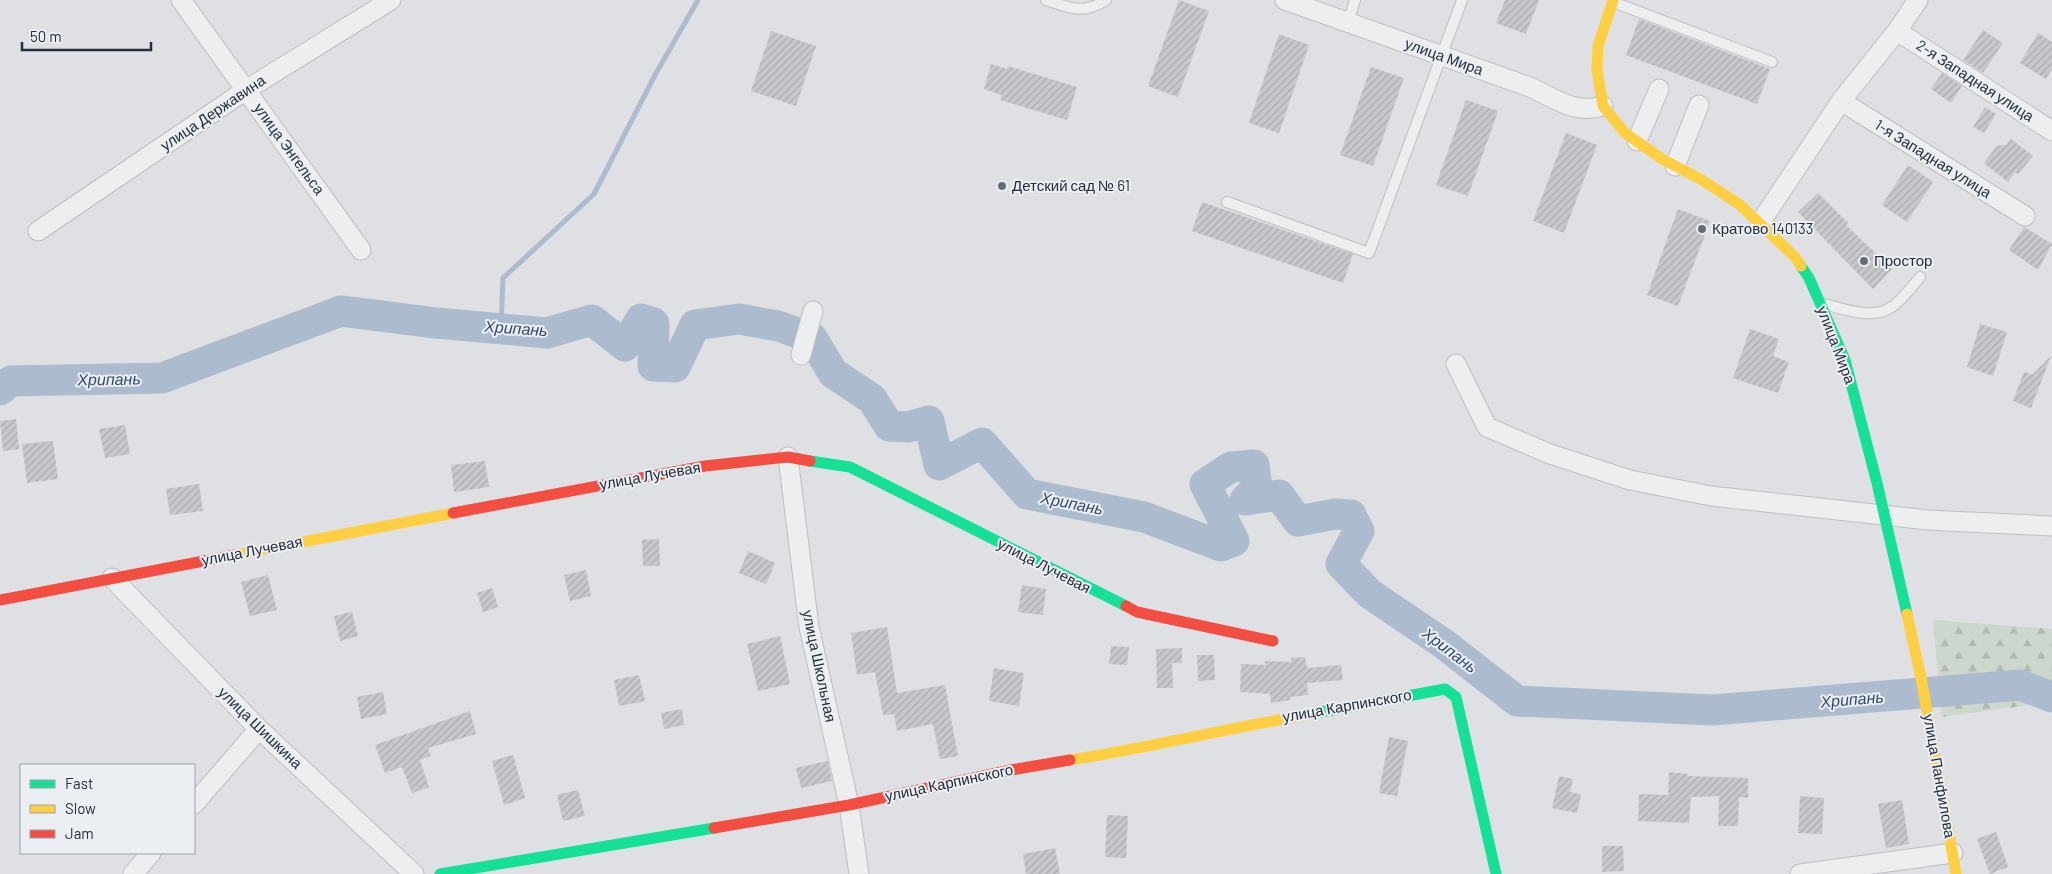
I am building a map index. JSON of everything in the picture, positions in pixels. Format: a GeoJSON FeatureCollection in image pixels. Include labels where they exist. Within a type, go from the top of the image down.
{"type":"FeatureCollection","features":[{"type":"Feature","properties":{"kind":"street","name":"улица Энгельса"},"geometry":{"type":"LineString","coordinates":[[181,0],[361,250]]}},
{"type":"Feature","properties":{"kind":"street","name":"улица Державина"},"geometry":{"type":"LineString","coordinates":[[38,231],[246,90],[392,0]]}},
{"type":"Feature","properties":{"kind":"street","name":"улица Мира"},"geometry":{"type":"LineString","coordinates":[[1285,0],[1530,87],[1566,105],[1590,110],[1603,106],[1625,132],[1637,142],[1739,204],[1795,257],[1809,278],[1845,360],[1884,514],[1921,678]]}},
{"type":"Feature","properties":{"kind":"street"},"geometry":{"type":"LineString","coordinates":[[1760,223],[1841,101],[1897,31],[1918,0]]}},
{"type":"Feature","properties":{"kind":"street"},"geometry":{"type":"LineString","coordinates":[[1603,106],[1597,70],[1598,46],[1613,1]]}},
{"type":"Feature","properties":{"kind":"street","name":"2-я Западная улица"},"geometry":{"type":"LineString","coordinates":[[1897,31],[2052,131]]}},
{"type":"Feature","properties":{"kind":"street"},"geometry":{"type":"LineString","coordinates":[[1637,142],[1660,89]]}},
{"type":"Feature","properties":{"kind":"street","name":"1-я Западная улица"},"geometry":{"type":"LineString","coordinates":[[1841,101],[2025,216]]}},
{"type":"Feature","properties":{"kind":"street"},"geometry":{"type":"LineString","coordinates":[[1675,166],[1699,105]]}},
{"type":"Feature","properties":{"kind":"street"},"geometry":{"type":"LineString","coordinates":[[801,355],[813,311]]}},
{"type":"Feature","properties":{"kind":"street"},"geometry":{"type":"LineString","coordinates":[[1456,364],[1487,427],[1550,454],[1630,480],[1711,496],[1928,520],[2052,526]]}},
{"type":"Feature","properties":{"kind":"street","name":"улица Лучевая"},"geometry":{"type":"LineString","coordinates":[[0,600],[555,493],[705,466],[788,457],[850,467],[1137,612],[1273,642]]}},
{"type":"Feature","properties":{"kind":"street","name":"улица Школьная"},"geometry":{"type":"LineString","coordinates":[[788,457],[809,627],[849,805],[859,874]]}},
{"type":"Feature","properties":{"kind":"street","name":"улица Шишкина"},"geometry":{"type":"LineString","coordinates":[[112,578],[259,729],[414,874]]}},
{"type":"Feature","properties":{"kind":"street","name":"улица Панфилова"},"geometry":{"type":"LineString","coordinates":[[1921,678],[1956,874]]}},
{"type":"Feature","properties":{"kind":"street","name":"улица Карпинского"},"geometry":{"type":"LineString","coordinates":[[440,874],[849,805],[1011,770],[1149,747],[1227,728],[1445,689],[1456,697],[1496,874]]}},
{"type":"Feature","properties":{"kind":"street"},"geometry":{"type":"LineString","coordinates":[[195,803],[259,729]]}},
{"type":"Feature","properties":{"kind":"street"},"geometry":{"type":"LineString","coordinates":[[1800,874],[1953,853]]}},
{"type":"Feature","properties":{"kind":"street"},"geometry":{"type":"LineString","coordinates":[[133,874],[150,854]]}},
{"type":"Feature","properties":{"kind":"lane"},"geometry":{"type":"LineString","coordinates":[[1046,0],[1075,10],[1093,7],[1106,0]]}},
{"type":"Feature","properties":{"kind":"lane"},"geometry":{"type":"LineString","coordinates":[[1348,22],[1356,0]]}},
{"type":"Feature","properties":{"kind":"lane"},"geometry":{"type":"LineString","coordinates":[[1227,202],[1369,253],[1462,0]]}},
{"type":"Feature","properties":{"kind":"lane"},"geometry":{"type":"LineString","coordinates":[[1613,1],[1772,62]]}},
{"type":"Feature","properties":{"kind":"lane"},"geometry":{"type":"LineString","coordinates":[[1820,304],[1860,312],[1876,313],[1892,307],[1920,277]]}},
{"type":"Feature","properties":{"kind":"green space"},"geometry":{"type":"Polygon","coordinates":[[[1933,620],[2052,629],[2052,705],[2037,704],[1942,717],[1933,620]]]}},
{"type":"Feature","properties":{"kind":"building"},"geometry":{"type":"Polygon","coordinates":[[[1179,0],[1209,11],[1178,97],[1148,86],[1179,0]]]}},
{"type":"Feature","properties":{"kind":"building"},"geometry":{"type":"Polygon","coordinates":[[[1505,0],[1539,0],[1526,34],[1496,23],[1505,0]]]}},
{"type":"Feature","properties":{"kind":"building"},"geometry":{"type":"Polygon","coordinates":[[[1639,19],[1770,69],[1757,104],[1626,55],[1639,19]]]}},
{"type":"Feature","properties":{"kind":"building"},"geometry":{"type":"Polygon","coordinates":[[[1983,30],[2003,43],[1983,73],[1963,60],[1983,30]]]}},
{"type":"Feature","properties":{"kind":"building"},"geometry":{"type":"Polygon","coordinates":[[[771,31],[816,46],[796,106],[751,91],[771,31]]]}},
{"type":"Feature","properties":{"kind":"building"},"geometry":{"type":"Polygon","coordinates":[[[2038,33],[2052,42],[2052,69],[2046,79],[2020,63],[2038,33]]]}},
{"type":"Feature","properties":{"kind":"building"},"geometry":{"type":"Polygon","coordinates":[[[1279,34],[1309,45],[1279,133],[1249,123],[1279,34]]]}},
{"type":"Feature","properties":{"kind":"building"},"geometry":{"type":"Polygon","coordinates":[[[991,64],[1007,69],[1008,66],[1077,87],[1067,120],[1000,100],[1002,95],[984,89],[991,64]]]}},
{"type":"Feature","properties":{"kind":"building"},"geometry":{"type":"Polygon","coordinates":[[[1371,67],[1404,78],[1373,166],[1340,155],[1371,67]]]}},
{"type":"Feature","properties":{"kind":"building"},"geometry":{"type":"Polygon","coordinates":[[[1942,73],[1962,86],[1951,103],[1931,89],[1942,73]]]}},
{"type":"Feature","properties":{"kind":"building"},"geometry":{"type":"Polygon","coordinates":[[[1466,100],[1498,111],[1468,196],[1436,185],[1466,100]]]}},
{"type":"Feature","properties":{"kind":"building"},"geometry":{"type":"Polygon","coordinates":[[[1985,107],[1996,114],[1984,133],[1973,127],[1985,107]]]}},
{"type":"Feature","properties":{"kind":"building"},"geometry":{"type":"Polygon","coordinates":[[[1566,133],[1597,145],[1564,233],[1533,221],[1566,133]]]}},
{"type":"Feature","properties":{"kind":"building"},"geometry":{"type":"Polygon","coordinates":[[[2011,139],[2033,156],[2018,174],[2015,172],[2008,182],[1984,163],[1997,146],[2006,145],[2011,139]]]}},
{"type":"Feature","properties":{"kind":"building"},"geometry":{"type":"Polygon","coordinates":[[[1908,165],[1933,182],[1907,222],[1882,205],[1908,165]]]}},
{"type":"Feature","properties":{"kind":"building"},"geometry":{"type":"Polygon","coordinates":[[[1818,193],[1848,223],[1846,225],[1892,269],[1873,289],[1798,212],[1818,193]]]}},
{"type":"Feature","properties":{"kind":"building"},"geometry":{"type":"Polygon","coordinates":[[[1202,202],[1353,254],[1343,283],[1192,231],[1202,202]]]}},
{"type":"Feature","properties":{"kind":"building"},"geometry":{"type":"Polygon","coordinates":[[[1678,209],[1710,221],[1678,306],[1647,295],[1678,209]]]}},
{"type":"Feature","properties":{"kind":"building"},"geometry":{"type":"Polygon","coordinates":[[[2024,227],[2052,244],[2038,270],[2009,250],[2024,227]]]}},
{"type":"Feature","properties":{"kind":"building"},"geometry":{"type":"Polygon","coordinates":[[[1980,324],[2007,332],[1993,376],[1967,367],[1980,324]]]}},
{"type":"Feature","properties":{"kind":"building"},"geometry":{"type":"Polygon","coordinates":[[[1750,329],[1779,339],[1773,356],[1789,362],[1778,393],[1733,378],[1750,329]]]}},
{"type":"Feature","properties":{"kind":"building"},"geometry":{"type":"Polygon","coordinates":[[[2051,356],[2031,408],[2013,401],[2024,372],[2032,375],[2051,356]]]}},
{"type":"Feature","properties":{"kind":"building"},"geometry":{"type":"Polygon","coordinates":[[[16,419],[19,449],[3,451],[0,421],[16,419]]]}},
{"type":"Feature","properties":{"kind":"building"},"geometry":{"type":"Polygon","coordinates":[[[125,425],[130,454],[105,458],[99,429],[125,425]]]}},
{"type":"Feature","properties":{"kind":"building"},"geometry":{"type":"Polygon","coordinates":[[[53,441],[58,479],[27,483],[22,444],[53,441]]]}},
{"type":"Feature","properties":{"kind":"building"},"geometry":{"type":"Polygon","coordinates":[[[485,461],[489,487],[454,492],[451,465],[485,461]]]}},
{"type":"Feature","properties":{"kind":"building"},"geometry":{"type":"Polygon","coordinates":[[[199,484],[203,511],[170,515],[166,489],[199,484]]]}},
{"type":"Feature","properties":{"kind":"building"},"geometry":{"type":"Polygon","coordinates":[[[659,539],[660,566],[643,566],[642,540],[659,539]]]}},
{"type":"Feature","properties":{"kind":"building"},"geometry":{"type":"Polygon","coordinates":[[[748,551],[775,563],[766,584],[739,573],[748,551]]]}},
{"type":"Feature","properties":{"kind":"building"},"geometry":{"type":"Polygon","coordinates":[[[586,570],[591,596],[570,601],[564,575],[586,570]]]}},
{"type":"Feature","properties":{"kind":"building"},"geometry":{"type":"Polygon","coordinates":[[[268,575],[277,610],[250,616],[241,582],[268,575]]]}},
{"type":"Feature","properties":{"kind":"building"},"geometry":{"type":"Polygon","coordinates":[[[1022,585],[1046,589],[1043,615],[1018,612],[1022,585]]]}},
{"type":"Feature","properties":{"kind":"building"},"geometry":{"type":"Polygon","coordinates":[[[492,588],[498,607],[483,612],[477,593],[492,588]]]}},
{"type":"Feature","properties":{"kind":"building"},"geometry":{"type":"Polygon","coordinates":[[[352,612],[358,636],[340,641],[334,616],[352,612]]]}},
{"type":"Feature","properties":{"kind":"building"},"geometry":{"type":"Polygon","coordinates":[[[887,627],[897,693],[945,685],[958,756],[940,759],[933,724],[897,731],[894,714],[883,715],[875,672],[857,675],[851,633],[887,627]]]}},
{"type":"Feature","properties":{"kind":"building"},"geometry":{"type":"Polygon","coordinates":[[[780,636],[790,684],[758,691],[747,644],[780,636]]]}},
{"type":"Feature","properties":{"kind":"building"},"geometry":{"type":"Polygon","coordinates":[[[1111,646],[1129,647],[1127,665],[1109,664],[1111,646]]]}},
{"type":"Feature","properties":{"kind":"building"},"geometry":{"type":"Polygon","coordinates":[[[1182,648],[1182,663],[1172,663],[1173,688],[1157,688],[1156,649],[1182,648]]]}},
{"type":"Feature","properties":{"kind":"building"},"geometry":{"type":"Polygon","coordinates":[[[1197,655],[1214,655],[1215,680],[1198,681],[1197,655]]]}},
{"type":"Feature","properties":{"kind":"building"},"geometry":{"type":"Polygon","coordinates":[[[1305,657],[1307,668],[1341,665],[1343,680],[1307,683],[1308,695],[1290,697],[1290,700],[1271,703],[1270,694],[1240,692],[1241,664],[1265,665],[1265,661],[1291,662],[1291,658],[1305,657]]]}},
{"type":"Feature","properties":{"kind":"building"},"geometry":{"type":"Polygon","coordinates":[[[994,668],[1024,673],[1019,706],[989,701],[994,668]]]}},
{"type":"Feature","properties":{"kind":"building"},"geometry":{"type":"Polygon","coordinates":[[[639,675],[645,701],[619,706],[614,680],[639,675]]]}},
{"type":"Feature","properties":{"kind":"building"},"geometry":{"type":"Polygon","coordinates":[[[383,692],[387,714],[361,719],[357,697],[383,692]]]}},
{"type":"Feature","properties":{"kind":"building"},"geometry":{"type":"Polygon","coordinates":[[[682,709],[684,725],[664,729],[661,713],[682,709]]]}},
{"type":"Feature","properties":{"kind":"building"},"geometry":{"type":"Polygon","coordinates":[[[470,711],[476,734],[428,748],[431,756],[420,760],[429,787],[412,793],[402,767],[385,773],[375,745],[470,711]]]}},
{"type":"Feature","properties":{"kind":"building"},"geometry":{"type":"Polygon","coordinates":[[[1389,737],[1408,741],[1397,796],[1379,793],[1389,737]]]}},
{"type":"Feature","properties":{"kind":"building"},"geometry":{"type":"Polygon","coordinates":[[[513,755],[525,798],[504,805],[492,761],[513,755]]]}},
{"type":"Feature","properties":{"kind":"building"},"geometry":{"type":"Polygon","coordinates":[[[828,761],[832,781],[801,788],[796,768],[828,761]]]}},
{"type":"Feature","properties":{"kind":"building"},"geometry":{"type":"Polygon","coordinates":[[[1669,772],[1688,774],[1687,776],[1748,778],[1748,798],[1739,797],[1738,826],[1718,826],[1719,796],[1691,797],[1689,823],[1638,821],[1639,794],[1668,795],[1669,772]]]}},
{"type":"Feature","properties":{"kind":"building"},"geometry":{"type":"Polygon","coordinates":[[[1559,776],[1573,779],[1570,792],[1581,794],[1577,813],[1552,808],[1559,776]]]}},
{"type":"Feature","properties":{"kind":"building"},"geometry":{"type":"Polygon","coordinates":[[[578,790],[585,816],[563,821],[557,795],[578,790]]]}},
{"type":"Feature","properties":{"kind":"building"},"geometry":{"type":"Polygon","coordinates":[[[1800,796],[1824,798],[1822,834],[1798,833],[1800,796]]]}},
{"type":"Feature","properties":{"kind":"building"},"geometry":{"type":"Polygon","coordinates":[[[1902,800],[1909,844],[1886,848],[1878,804],[1902,800]]]}},
{"type":"Feature","properties":{"kind":"building"},"geometry":{"type":"Polygon","coordinates":[[[1107,815],[1128,816],[1126,858],[1105,857],[1107,815]]]}},
{"type":"Feature","properties":{"kind":"building"},"geometry":{"type":"Polygon","coordinates":[[[1996,832],[2008,867],[1990,874],[1977,839],[1996,832]]]}},
{"type":"Feature","properties":{"kind":"building"},"geometry":{"type":"Polygon","coordinates":[[[1602,846],[1623,846],[1624,871],[1602,872],[1602,846]]]}},
{"type":"Feature","properties":{"kind":"building"},"geometry":{"type":"Polygon","coordinates":[[[1055,848],[1060,874],[1026,874],[1023,854],[1055,848]]]}},
{"type":"Feature","properties":{"kind":"waterway"},"geometry":{"type":"LineString","coordinates":[[501,329],[503,278],[594,194],[655,75],[698,0]]}},
{"type":"Feature","properties":{"kind":"waterway","name":"Хрипань"},"geometry":{"type":"LineString","coordinates":[[0,390],[11,381],[162,378],[341,311],[436,323],[547,333],[592,320],[625,346],[641,319],[654,323],[653,366],[675,367],[695,325],[739,319],[778,326],[812,338],[833,373],[872,399],[889,426],[908,427],[929,421],[939,465],[982,443],[1027,494],[1144,517],[1221,546],[1234,541],[1205,484],[1231,467],[1254,465],[1257,488],[1245,500],[1279,495],[1298,521],[1335,514],[1351,515],[1359,531],[1341,564],[1370,594],[1444,644],[1517,701],[1712,710],[2020,685],[2052,697]]}},
{"type":"Feature","properties":{"kind":"traffic: fast"},"geometry":{"type":"LineString","coordinates":[[1801,266],[1809,278],[1845,360],[1877,483],[1907,614]]}},
{"type":"Feature","properties":{"kind":"traffic: fast"},"geometry":{"type":"LineString","coordinates":[[810,461],[850,467],[1126,606]]}},
{"type":"Feature","properties":{"kind":"traffic: fast"},"geometry":{"type":"LineString","coordinates":[[1311,714],[1445,689],[1456,697],[1496,874]]}},
{"type":"Feature","properties":{"kind":"traffic: fast"},"geometry":{"type":"LineString","coordinates":[[440,874],[714,828]]}},
{"type":"Feature","properties":{"kind":"traffic: slow"},"geometry":{"type":"LineString","coordinates":[[1613,0],[1598,46],[1597,70],[1603,106],[1625,133],[1662,159],[1702,180],[1739,204],[1795,257],[1801,266]]}},
{"type":"Feature","properties":{"kind":"traffic: slow"},"geometry":{"type":"LineString","coordinates":[[235,555],[453,513]]}},
{"type":"Feature","properties":{"kind":"traffic: slow"},"geometry":{"type":"LineString","coordinates":[[1907,614],[1921,678],[1956,874]]}},
{"type":"Feature","properties":{"kind":"traffic: slow"},"geometry":{"type":"LineString","coordinates":[[1070,760],[1311,714]]}},
{"type":"Feature","properties":{"kind":"traffic: jam"},"geometry":{"type":"LineString","coordinates":[[453,513],[705,466],[788,457],[810,461]]}},
{"type":"Feature","properties":{"kind":"traffic: jam"},"geometry":{"type":"LineString","coordinates":[[0,600],[235,555]]}},
{"type":"Feature","properties":{"kind":"traffic: jam"},"geometry":{"type":"LineString","coordinates":[[1126,606],[1137,612],[1273,641]]}},
{"type":"Feature","properties":{"kind":"traffic: jam"},"geometry":{"type":"LineString","coordinates":[[714,828],[849,805],[1011,770],[1070,760]]}},
{"type":"Feature","properties":{"kind":"place","name":"Детский сад № 61"},"geometry":{"type":"Point","coordinates":[1002,186]}},
{"type":"Feature","properties":{"kind":"place","name":"Кратово 140133"},"geometry":{"type":"Point","coordinates":[1702,229]}},
{"type":"Feature","properties":{"kind":"place","name":"Простор"},"geometry":{"type":"Point","coordinates":[1864,261]}}]}
